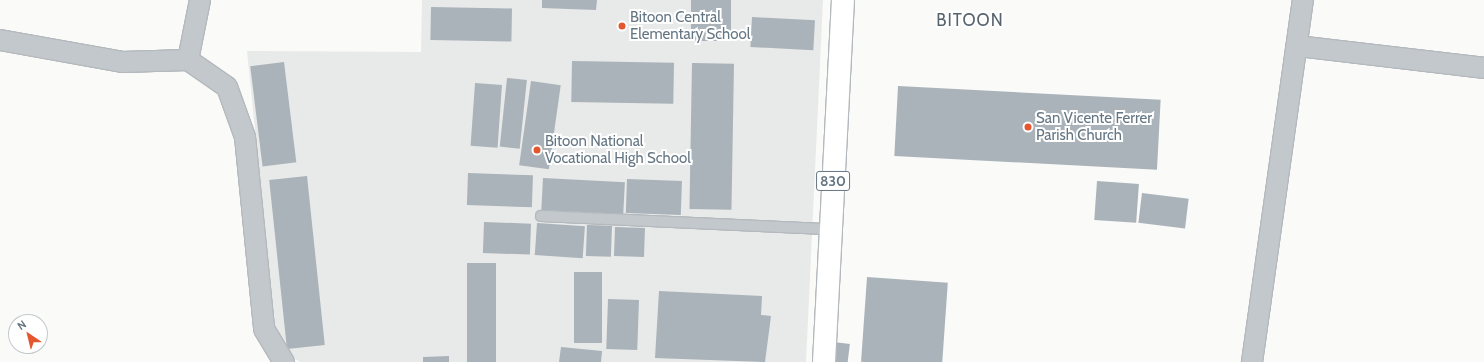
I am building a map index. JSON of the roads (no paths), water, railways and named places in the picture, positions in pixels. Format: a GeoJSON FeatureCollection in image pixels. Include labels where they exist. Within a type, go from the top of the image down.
{"type":"FeatureCollection","features":[{"type":"Feature","properties":{"kind":"highway","name":"830"},"geometry":{"type":"LineString","coordinates":[[824,362],[843,0]]}},
{"type":"Feature","properties":{"kind":"street"},"geometry":{"type":"LineString","coordinates":[[188,60],[200,0]]}},
{"type":"Feature","properties":{"kind":"street"},"geometry":{"type":"LineString","coordinates":[[1252,362],[1298,46],[1303,0]]}},
{"type":"Feature","properties":{"kind":"street"},"geometry":{"type":"LineString","coordinates":[[0,40],[122,62],[188,60],[227,87],[245,137],[264,329],[284,362]]}},
{"type":"Feature","properties":{"kind":"street"},"geometry":{"type":"LineString","coordinates":[[1298,46],[1484,68]]}},
{"type":"Feature","properties":{"kind":"lane"},"geometry":{"type":"LineString","coordinates":[[541,216],[831,229]]}},
{"type":"Feature","properties":{"kind":"place","name":"Bitoon Central Elementary School"},"geometry":{"type":"Point","coordinates":[622,26]}},
{"type":"Feature","properties":{"kind":"place","name":"San Vicente Ferrer Parish Church"},"geometry":{"type":"Point","coordinates":[1028,127]}},
{"type":"Feature","properties":{"kind":"place","name":"Bitoon National Vocational High School"},"geometry":{"type":"Point","coordinates":[537,150]}},
{"type":"Feature","properties":{"kind":"district","name":"BITOON"},"geometry":{"type":"Point","coordinates":[970,21]}}]}
